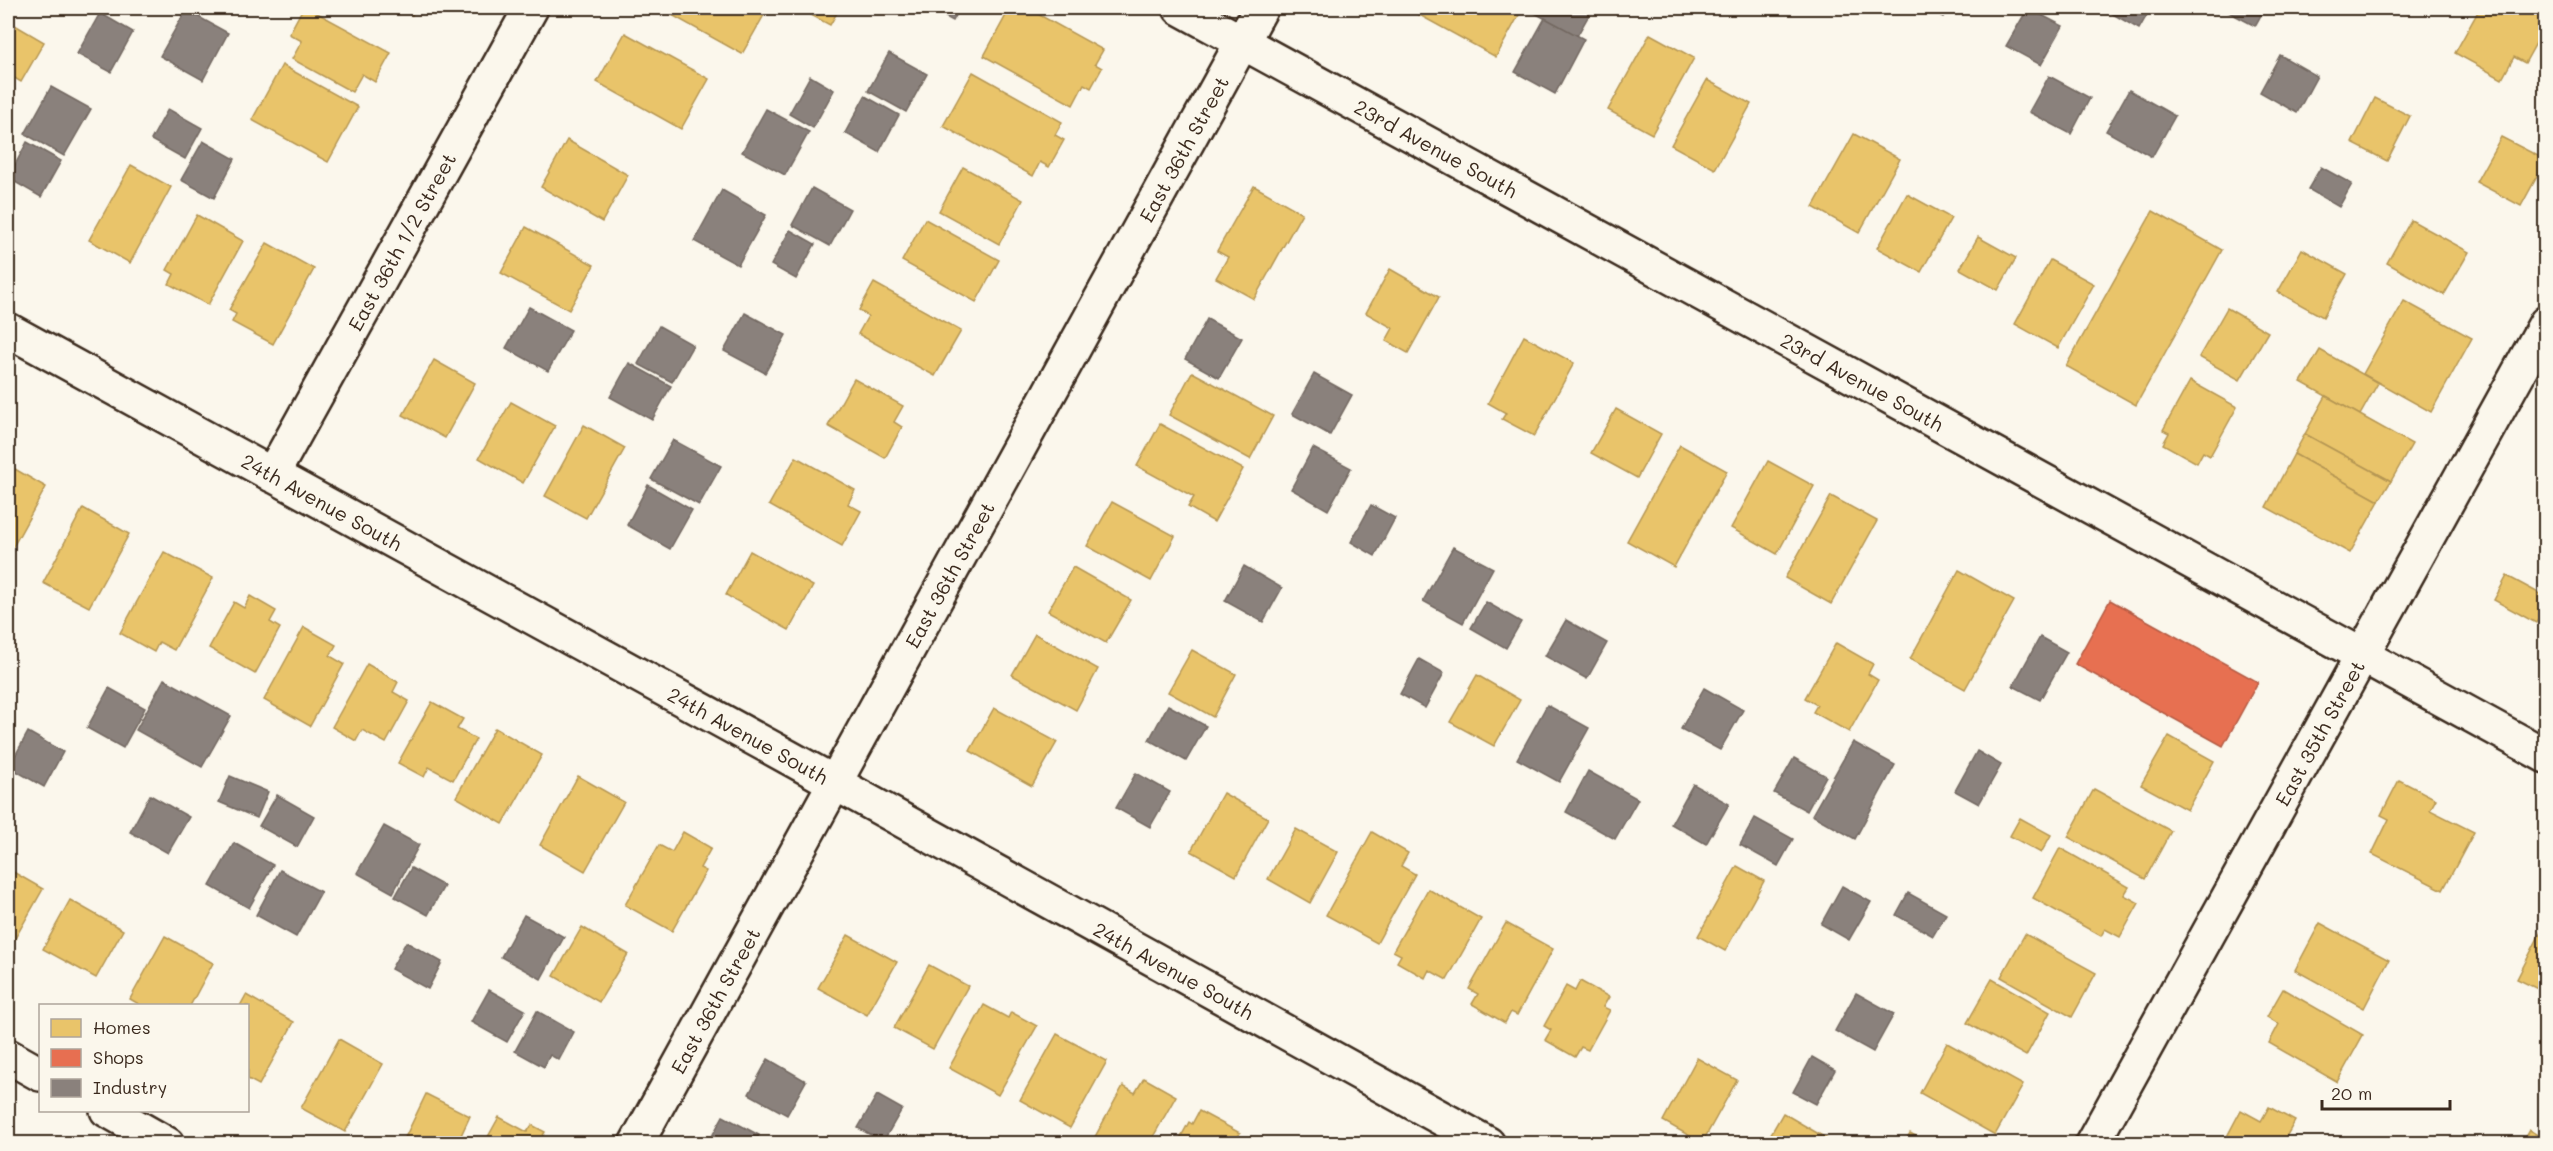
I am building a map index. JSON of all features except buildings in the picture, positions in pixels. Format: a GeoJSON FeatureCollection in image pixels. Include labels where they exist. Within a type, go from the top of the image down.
{"type":"FeatureCollection","features":[{"type":"Feature","properties":{"kind":"street","name":"East 36th 1/2 Street"},"geometry":{"type":"LineString","coordinates":[[272,475],[531,8]]}},
{"type":"Feature","properties":{"kind":"street","name":"23rd Avenue South"},"geometry":{"type":"LineString","coordinates":[[1180,8],[2546,756]]}},
{"type":"Feature","properties":{"kind":"street","name":"East 36th Street"},"geometry":{"type":"LineString","coordinates":[[636,1143],[1261,8]]}},
{"type":"Feature","properties":{"kind":"street","name":"East 35th Street"},"geometry":{"type":"LineString","coordinates":[[2092,1143],[2546,323]]}},
{"type":"Feature","properties":{"kind":"street","name":"24th Avenue South"},"geometry":{"type":"LineString","coordinates":[[8,330],[1488,1143]]}},
{"type":"Feature","properties":{"kind":"street"},"geometry":{"type":"LineString","coordinates":[[8,1056],[39,1073]]}},
{"type":"Feature","properties":{"kind":"street"},"geometry":{"type":"LineString","coordinates":[[111,1112],[166,1143]]}}]}
